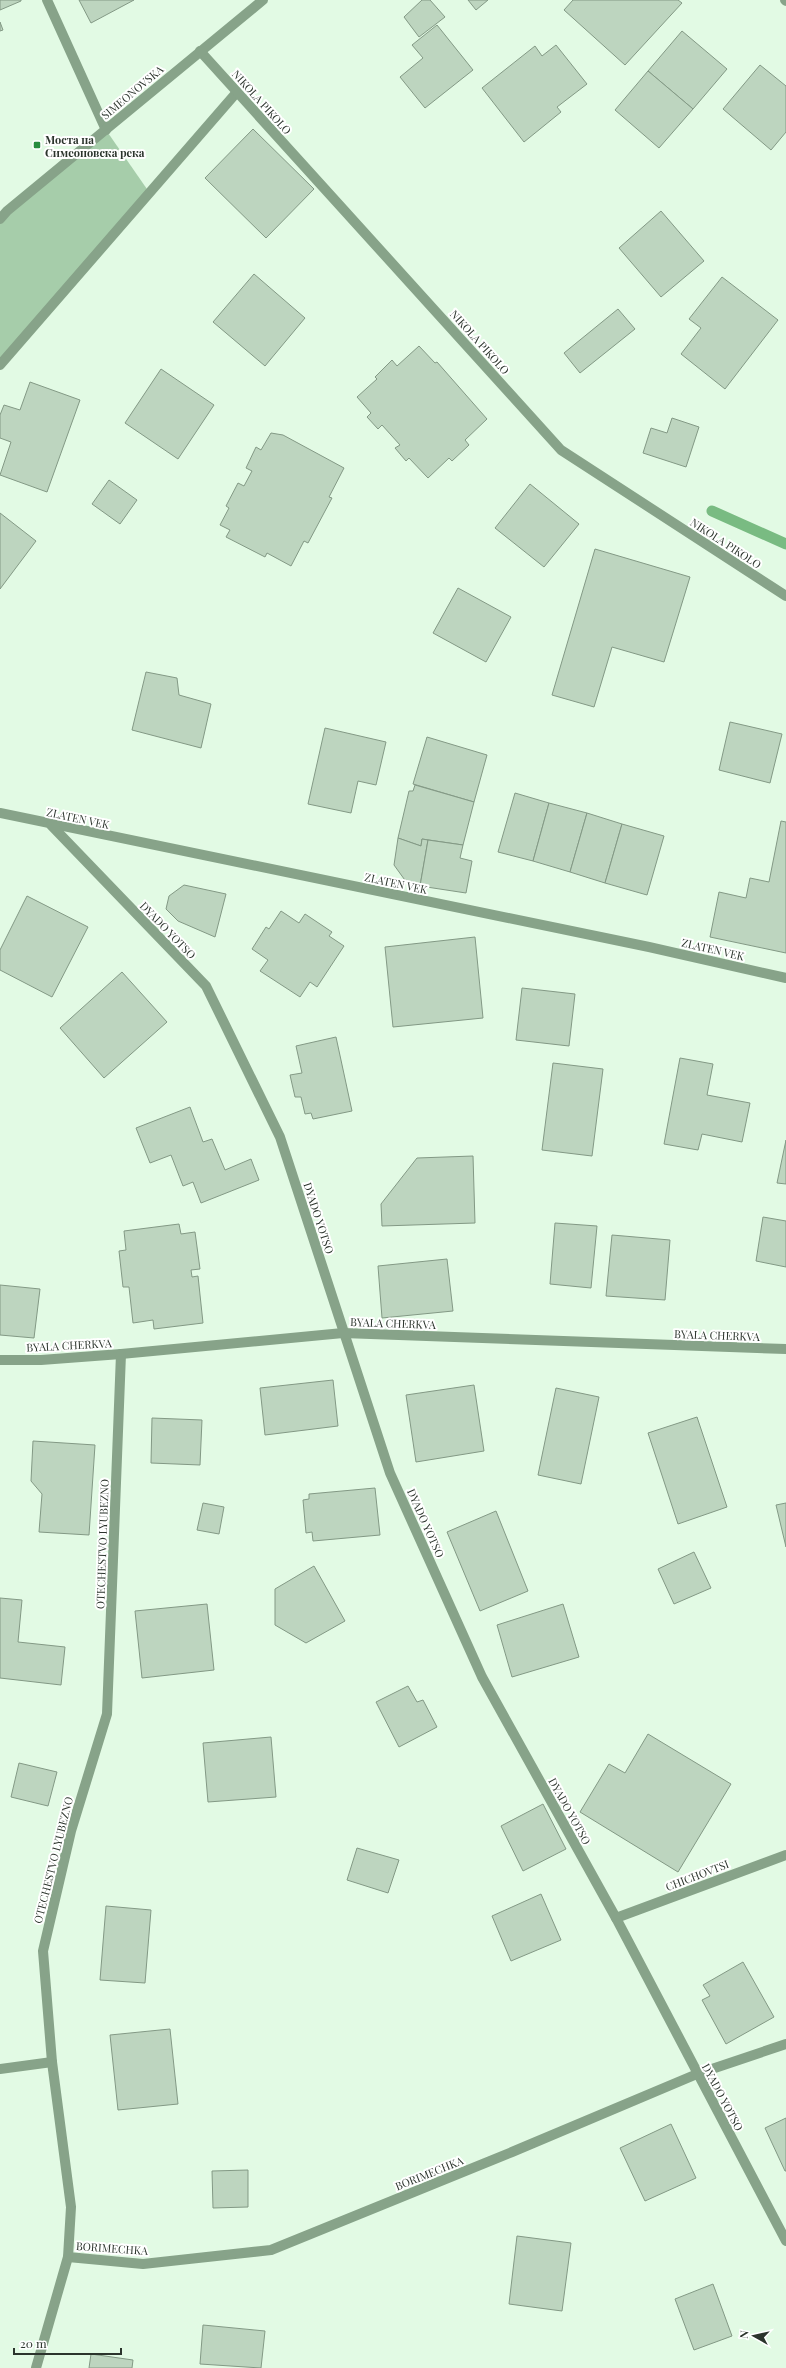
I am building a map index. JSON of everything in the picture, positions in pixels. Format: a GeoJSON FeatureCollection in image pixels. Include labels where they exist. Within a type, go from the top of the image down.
{"type":"FeatureCollection","features":[{"type":"Feature","properties":{"kind":"street"},"geometry":{"type":"LineString","coordinates":[[47,0],[106,130]]}},
{"type":"Feature","properties":{"kind":"street","name":"SIMEONOVSKA"},"geometry":{"type":"LineString","coordinates":[[0,219],[7,210],[263,0]]}},
{"type":"Feature","properties":{"kind":"street","name":"NIKOLA PIKOLO"},"geometry":{"type":"LineString","coordinates":[[200,51],[561,450],[786,596]]}},
{"type":"Feature","properties":{"kind":"street"},"geometry":{"type":"LineString","coordinates":[[0,365],[238,92]]}},
{"type":"Feature","properties":{"kind":"street","name":"ZLATEN VEK"},"geometry":{"type":"LineString","coordinates":[[0,813],[51,825],[649,947],[786,978]]}},
{"type":"Feature","properties":{"kind":"street","name":"DYADO YOTSO"},"geometry":{"type":"LineString","coordinates":[[51,825],[206,986],[280,1137],[390,1473],[482,1677],[616,1918],[786,2241]]}},
{"type":"Feature","properties":{"kind":"street","name":"BYALA CHERKVA"},"geometry":{"type":"LineString","coordinates":[[0,1360],[41,1360],[121,1354],[343,1333],[786,1349]]}},
{"type":"Feature","properties":{"kind":"street","name":"OTECHESTVO LYUBEZNO"},"geometry":{"type":"LineString","coordinates":[[36,2368],[68,2257],[71,2207],[52,2062],[43,1951],[71,1831],[107,1714],[121,1354]]}},
{"type":"Feature","properties":{"kind":"street","name":"CHICHOVTSI"},"geometry":{"type":"LineString","coordinates":[[616,1918],[786,1854]]}},
{"type":"Feature","properties":{"kind":"street","name":"BORIMECHKA"},"geometry":{"type":"LineString","coordinates":[[68,2257],[143,2264],[271,2250],[512,2152],[697,2074],[786,2044]]}},
{"type":"Feature","properties":{"kind":"street"},"geometry":{"type":"LineString","coordinates":[[0,2069],[52,2062]]}},
{"type":"Feature","properties":{"kind":"green space"},"geometry":{"type":"Polygon","coordinates":[[[106,130],[149,192],[0,365],[0,219],[106,130]]]}},
{"type":"Feature","properties":{"kind":"building"},"geometry":{"type":"Polygon","coordinates":[[[0,0],[21,0],[21,1],[0,10],[0,0]]]}},
{"type":"Feature","properties":{"kind":"building"},"geometry":{"type":"Polygon","coordinates":[[[79,0],[134,0],[91,23],[79,0]]]}},
{"type":"Feature","properties":{"kind":"building"},"geometry":{"type":"Polygon","coordinates":[[[422,0],[430,0],[445,17],[419,37],[404,17],[422,0]]]}},
{"type":"Feature","properties":{"kind":"building"},"geometry":{"type":"Polygon","coordinates":[[[468,0],[488,0],[476,10],[468,0]]]}},
{"type":"Feature","properties":{"kind":"building"},"geometry":{"type":"Polygon","coordinates":[[[573,0],[678,0],[682,3],[625,65],[564,10],[573,0]]]}},
{"type":"Feature","properties":{"kind":"building"},"geometry":{"type":"Polygon","coordinates":[[[0,22],[3,30],[0,31],[0,22]]]}},
{"type":"Feature","properties":{"kind":"building"},"geometry":{"type":"Polygon","coordinates":[[[437,25],[473,70],[425,108],[400,77],[423,58],[412,45],[437,25]]]}},
{"type":"Feature","properties":{"kind":"building"},"geometry":{"type":"Polygon","coordinates":[[[682,31],[727,69],[693,109],[648,71],[682,31]]]}},
{"type":"Feature","properties":{"kind":"building"},"geometry":{"type":"Polygon","coordinates":[[[556,45],[587,84],[557,107],[561,112],[524,142],[482,88],[535,46],[542,56],[556,45]]]}},
{"type":"Feature","properties":{"kind":"building"},"geometry":{"type":"Polygon","coordinates":[[[760,65],[786,86],[786,132],[771,150],[723,109],[760,65]]]}},
{"type":"Feature","properties":{"kind":"building"},"geometry":{"type":"Polygon","coordinates":[[[648,71],[693,109],[659,148],[615,110],[648,71]]]}},
{"type":"Feature","properties":{"kind":"building"},"geometry":{"type":"Polygon","coordinates":[[[253,129],[314,189],[266,238],[205,178],[253,129]]]}},
{"type":"Feature","properties":{"kind":"building"},"geometry":{"type":"Polygon","coordinates":[[[661,211],[704,261],[661,297],[619,248],[661,211]]]}},
{"type":"Feature","properties":{"kind":"building"},"geometry":{"type":"Polygon","coordinates":[[[254,274],[305,318],[265,366],[213,322],[254,274]]]}},
{"type":"Feature","properties":{"kind":"building"},"geometry":{"type":"Polygon","coordinates":[[[722,277],[778,320],[725,389],[681,354],[701,328],[689,319],[722,277]]]}},
{"type":"Feature","properties":{"kind":"building"},"geometry":{"type":"Polygon","coordinates":[[[618,309],[635,329],[580,373],[564,353],[618,309]]]}},
{"type":"Feature","properties":{"kind":"building"},"geometry":{"type":"Polygon","coordinates":[[[419,346],[435,363],[437,362],[487,419],[465,440],[469,445],[452,461],[449,458],[428,478],[409,458],[406,461],[395,448],[400,445],[382,425],[378,429],[367,417],[371,413],[357,397],[377,379],[375,377],[392,360],[397,366],[419,346]]]}},
{"type":"Feature","properties":{"kind":"building"},"geometry":{"type":"Polygon","coordinates":[[[161,369],[214,405],[178,459],[125,423],[161,369]]]}},
{"type":"Feature","properties":{"kind":"building"},"geometry":{"type":"Polygon","coordinates":[[[30,382],[80,400],[47,492],[0,475],[11,442],[0,438],[0,415],[4,405],[20,410],[30,382]]]}},
{"type":"Feature","properties":{"kind":"building"},"geometry":{"type":"Polygon","coordinates":[[[672,418],[699,427],[686,467],[643,453],[651,428],[667,433],[672,418]]]}},
{"type":"Feature","properties":{"kind":"building"},"geometry":{"type":"Polygon","coordinates":[[[271,433],[283,435],[344,468],[329,497],[332,498],[308,543],[304,541],[291,566],[267,553],[265,557],[226,537],[230,530],[220,525],[229,508],[226,506],[238,483],[244,486],[252,471],[246,468],[256,447],[261,450],[271,433]]]}},
{"type":"Feature","properties":{"kind":"building"},"geometry":{"type":"Polygon","coordinates":[[[109,480],[137,500],[120,524],[92,504],[109,480]]]}},
{"type":"Feature","properties":{"kind":"building"},"geometry":{"type":"Polygon","coordinates":[[[530,484],[579,524],[544,567],[495,528],[530,484]]]}},
{"type":"Feature","properties":{"kind":"building"},"geometry":{"type":"Polygon","coordinates":[[[0,513],[36,541],[0,589],[0,513]]]}},
{"type":"Feature","properties":{"kind":"building"},"geometry":{"type":"Polygon","coordinates":[[[595,549],[690,577],[664,662],[612,647],[594,707],[552,695],[595,549]]]}},
{"type":"Feature","properties":{"kind":"building"},"geometry":{"type":"Polygon","coordinates":[[[458,588],[511,617],[486,662],[433,633],[458,588]]]}},
{"type":"Feature","properties":{"kind":"building"},"geometry":{"type":"Polygon","coordinates":[[[146,672],[177,678],[179,695],[211,704],[201,748],[132,730],[146,672]]]}},
{"type":"Feature","properties":{"kind":"building"},"geometry":{"type":"Polygon","coordinates":[[[730,722],[782,734],[770,783],[719,770],[730,722]]]}},
{"type":"Feature","properties":{"kind":"building"},"geometry":{"type":"Polygon","coordinates":[[[325,728],[386,742],[376,785],[358,781],[351,813],[308,804],[325,728]]]}},
{"type":"Feature","properties":{"kind":"building"},"geometry":{"type":"Polygon","coordinates":[[[427,737],[487,755],[474,802],[413,784],[427,737]]]}},
{"type":"Feature","properties":{"kind":"building"},"geometry":{"type":"Polygon","coordinates":[[[415,785],[474,802],[463,845],[422,839],[421,846],[398,838],[409,791],[413,791],[415,785]]]}},
{"type":"Feature","properties":{"kind":"building"},"geometry":{"type":"Polygon","coordinates":[[[515,793],[549,803],[533,861],[498,852],[515,793]]]}},
{"type":"Feature","properties":{"kind":"building"},"geometry":{"type":"Polygon","coordinates":[[[549,803],[587,813],[570,872],[533,861],[549,803]]]}},
{"type":"Feature","properties":{"kind":"building"},"geometry":{"type":"Polygon","coordinates":[[[587,813],[622,824],[605,883],[570,872],[587,813]]]}},
{"type":"Feature","properties":{"kind":"building"},"geometry":{"type":"Polygon","coordinates":[[[781,821],[786,822],[786,953],[710,937],[719,892],[746,898],[750,878],[769,882],[781,821]]]}},
{"type":"Feature","properties":{"kind":"building"},"geometry":{"type":"Polygon","coordinates":[[[622,824],[664,836],[647,895],[605,883],[622,824]]]}},
{"type":"Feature","properties":{"kind":"building"},"geometry":{"type":"Polygon","coordinates":[[[398,838],[421,846],[422,839],[428,840],[420,886],[407,883],[394,865],[398,838]]]}},
{"type":"Feature","properties":{"kind":"building"},"geometry":{"type":"Polygon","coordinates":[[[428,840],[463,845],[460,858],[472,861],[466,893],[420,886],[428,840]]]}},
{"type":"Feature","properties":{"kind":"building"},"geometry":{"type":"Polygon","coordinates":[[[184,885],[226,894],[215,937],[178,921],[166,909],[169,896],[184,885]]]}},
{"type":"Feature","properties":{"kind":"building"},"geometry":{"type":"Polygon","coordinates":[[[27,896],[88,927],[52,997],[0,970],[0,950],[27,896]]]}},
{"type":"Feature","properties":{"kind":"building"},"geometry":{"type":"Polygon","coordinates":[[[281,911],[299,923],[305,914],[332,932],[329,936],[344,946],[317,987],[310,982],[300,997],[260,971],[268,960],[252,949],[266,927],[269,929],[281,911]]]}},
{"type":"Feature","properties":{"kind":"building"},"geometry":{"type":"Polygon","coordinates":[[[475,937],[483,1018],[393,1027],[385,947],[475,937]]]}},
{"type":"Feature","properties":{"kind":"building"},"geometry":{"type":"Polygon","coordinates":[[[122,972],[167,1022],[104,1078],[60,1028],[122,972]]]}},
{"type":"Feature","properties":{"kind":"building"},"geometry":{"type":"Polygon","coordinates":[[[522,988],[575,994],[569,1046],[516,1040],[522,988]]]}},
{"type":"Feature","properties":{"kind":"building"},"geometry":{"type":"Polygon","coordinates":[[[336,1037],[352,1111],[313,1119],[311,1113],[305,1114],[301,1097],[295,1097],[290,1075],[302,1073],[296,1046],[336,1037]]]}},
{"type":"Feature","properties":{"kind":"building"},"geometry":{"type":"Polygon","coordinates":[[[680,1058],[713,1064],[707,1095],[750,1103],[742,1142],[702,1134],[698,1150],[664,1144],[680,1058]]]}},
{"type":"Feature","properties":{"kind":"building"},"geometry":{"type":"Polygon","coordinates":[[[553,1063],[603,1069],[592,1156],[542,1150],[553,1063]]]}},
{"type":"Feature","properties":{"kind":"building"},"geometry":{"type":"Polygon","coordinates":[[[190,1107],[203,1142],[212,1139],[225,1170],[251,1159],[259,1180],[201,1203],[193,1182],[183,1186],[171,1155],[150,1163],[136,1128],[190,1107]]]}},
{"type":"Feature","properties":{"kind":"building"},"geometry":{"type":"Polygon","coordinates":[[[786,1140],[786,1184],[777,1183],[786,1140]]]}},
{"type":"Feature","properties":{"kind":"building"},"geometry":{"type":"Polygon","coordinates":[[[473,1156],[475,1223],[382,1226],[381,1204],[417,1158],[473,1156]]]}},
{"type":"Feature","properties":{"kind":"building"},"geometry":{"type":"Polygon","coordinates":[[[763,1217],[786,1221],[786,1267],[756,1261],[763,1217]]]}},
{"type":"Feature","properties":{"kind":"building"},"geometry":{"type":"Polygon","coordinates":[[[555,1223],[597,1226],[591,1288],[550,1284],[555,1223]]]}},
{"type":"Feature","properties":{"kind":"building"},"geometry":{"type":"Polygon","coordinates":[[[179,1224],[181,1234],[195,1232],[200,1269],[191,1270],[192,1277],[198,1276],[203,1323],[154,1329],[153,1320],[133,1323],[129,1287],[123,1287],[119,1251],[126,1250],[124,1231],[179,1224]]]}},
{"type":"Feature","properties":{"kind":"building"},"geometry":{"type":"Polygon","coordinates":[[[612,1235],[670,1240],[665,1300],[606,1296],[612,1235]]]}},
{"type":"Feature","properties":{"kind":"building"},"geometry":{"type":"Polygon","coordinates":[[[447,1259],[453,1311],[382,1318],[378,1266],[447,1259]]]}},
{"type":"Feature","properties":{"kind":"building"},"geometry":{"type":"Polygon","coordinates":[[[0,1285],[40,1289],[34,1338],[0,1335],[0,1285]]]}},
{"type":"Feature","properties":{"kind":"building"},"geometry":{"type":"Polygon","coordinates":[[[333,1380],[338,1426],[265,1435],[260,1388],[333,1380]]]}},
{"type":"Feature","properties":{"kind":"building"},"geometry":{"type":"Polygon","coordinates":[[[474,1385],[484,1451],[416,1462],[406,1395],[474,1385]]]}},
{"type":"Feature","properties":{"kind":"building"},"geometry":{"type":"Polygon","coordinates":[[[556,1388],[599,1397],[581,1484],[538,1475],[556,1388]]]}},
{"type":"Feature","properties":{"kind":"building"},"geometry":{"type":"Polygon","coordinates":[[[697,1417],[727,1507],[678,1524],[648,1433],[697,1417]]]}},
{"type":"Feature","properties":{"kind":"building"},"geometry":{"type":"Polygon","coordinates":[[[152,1418],[202,1420],[200,1465],[151,1463],[152,1418]]]}},
{"type":"Feature","properties":{"kind":"building"},"geometry":{"type":"Polygon","coordinates":[[[33,1441],[95,1445],[89,1535],[39,1532],[42,1494],[31,1481],[33,1441]]]}},
{"type":"Feature","properties":{"kind":"building"},"geometry":{"type":"Polygon","coordinates":[[[375,1488],[380,1535],[313,1541],[312,1532],[306,1533],[303,1500],[309,1499],[309,1494],[375,1488]]]}},
{"type":"Feature","properties":{"kind":"building"},"geometry":{"type":"Polygon","coordinates":[[[203,1503],[224,1507],[219,1534],[197,1530],[203,1503]]]}},
{"type":"Feature","properties":{"kind":"building"},"geometry":{"type":"Polygon","coordinates":[[[786,1503],[786,1547],[776,1505],[786,1503]]]}},
{"type":"Feature","properties":{"kind":"building"},"geometry":{"type":"Polygon","coordinates":[[[496,1511],[528,1591],[480,1611],[447,1532],[496,1511]]]}},
{"type":"Feature","properties":{"kind":"building"},"geometry":{"type":"Polygon","coordinates":[[[694,1552],[711,1588],[674,1604],[658,1569],[694,1552]]]}},
{"type":"Feature","properties":{"kind":"building"},"geometry":{"type":"Polygon","coordinates":[[[314,1566],[345,1621],[306,1643],[275,1625],[275,1589],[314,1566]]]}},
{"type":"Feature","properties":{"kind":"building"},"geometry":{"type":"Polygon","coordinates":[[[0,1598],[22,1600],[18,1642],[65,1647],[61,1685],[0,1678],[0,1598]]]}},
{"type":"Feature","properties":{"kind":"building"},"geometry":{"type":"Polygon","coordinates":[[[207,1604],[214,1670],[142,1678],[135,1611],[207,1604]]]}},
{"type":"Feature","properties":{"kind":"building"},"geometry":{"type":"Polygon","coordinates":[[[563,1604],[579,1657],[512,1677],[497,1625],[563,1604]]]}},
{"type":"Feature","properties":{"kind":"building"},"geometry":{"type":"Polygon","coordinates":[[[408,1686],[417,1702],[423,1700],[437,1727],[399,1747],[376,1702],[408,1686]]]}},
{"type":"Feature","properties":{"kind":"building"},"geometry":{"type":"Polygon","coordinates":[[[648,1734],[731,1784],[678,1872],[580,1812],[609,1764],[625,1773],[648,1734]]]}},
{"type":"Feature","properties":{"kind":"building"},"geometry":{"type":"Polygon","coordinates":[[[271,1737],[276,1797],[208,1802],[203,1743],[271,1737]]]}},
{"type":"Feature","properties":{"kind":"building"},"geometry":{"type":"Polygon","coordinates":[[[19,1763],[57,1772],[48,1806],[11,1797],[19,1763]]]}},
{"type":"Feature","properties":{"kind":"building"},"geometry":{"type":"Polygon","coordinates":[[[543,1804],[566,1849],[523,1871],[501,1826],[543,1804]]]}},
{"type":"Feature","properties":{"kind":"building"},"geometry":{"type":"Polygon","coordinates":[[[357,1848],[399,1860],[388,1893],[347,1880],[357,1848]]]}},
{"type":"Feature","properties":{"kind":"building"},"geometry":{"type":"Polygon","coordinates":[[[541,1894],[561,1940],[511,1961],[492,1916],[541,1894]]]}},
{"type":"Feature","properties":{"kind":"building"},"geometry":{"type":"Polygon","coordinates":[[[106,1906],[151,1910],[145,1983],[100,1980],[106,1906]]]}},
{"type":"Feature","properties":{"kind":"building"},"geometry":{"type":"Polygon","coordinates":[[[743,1962],[774,2017],[726,2044],[702,2000],[710,1996],[703,1985],[743,1962]]]}},
{"type":"Feature","properties":{"kind":"building"},"geometry":{"type":"Polygon","coordinates":[[[170,2029],[178,2104],[118,2110],[110,2035],[170,2029]]]}},
{"type":"Feature","properties":{"kind":"building"},"geometry":{"type":"Polygon","coordinates":[[[786,2118],[786,2171],[785,2171],[765,2128],[786,2118]]]}},
{"type":"Feature","properties":{"kind":"building"},"geometry":{"type":"Polygon","coordinates":[[[671,2124],[696,2178],[645,2201],[620,2148],[671,2124]]]}},
{"type":"Feature","properties":{"kind":"building"},"geometry":{"type":"Polygon","coordinates":[[[248,2170],[248,2207],[213,2208],[212,2171],[248,2170]]]}},
{"type":"Feature","properties":{"kind":"building"},"geometry":{"type":"Polygon","coordinates":[[[517,2236],[571,2243],[562,2311],[509,2304],[517,2236]]]}},
{"type":"Feature","properties":{"kind":"building"},"geometry":{"type":"Polygon","coordinates":[[[713,2284],[732,2336],[694,2350],[675,2299],[713,2284]]]}},
{"type":"Feature","properties":{"kind":"building"},"geometry":{"type":"Polygon","coordinates":[[[203,2325],[265,2331],[261,2368],[200,2364],[203,2325]]]}},
{"type":"Feature","properties":{"kind":"building"},"geometry":{"type":"Polygon","coordinates":[[[91,2354],[133,2360],[132,2368],[89,2368],[91,2354]]]}},
{"type":"Feature","properties":{"kind":"waterway"},"geometry":{"type":"LineString","coordinates":[[712,511],[786,544]]}},
{"type":"Feature","properties":{"kind":"place","name":"Моста на Симеоновска река"},"geometry":{"type":"Point","coordinates":[37,145]}}]}
